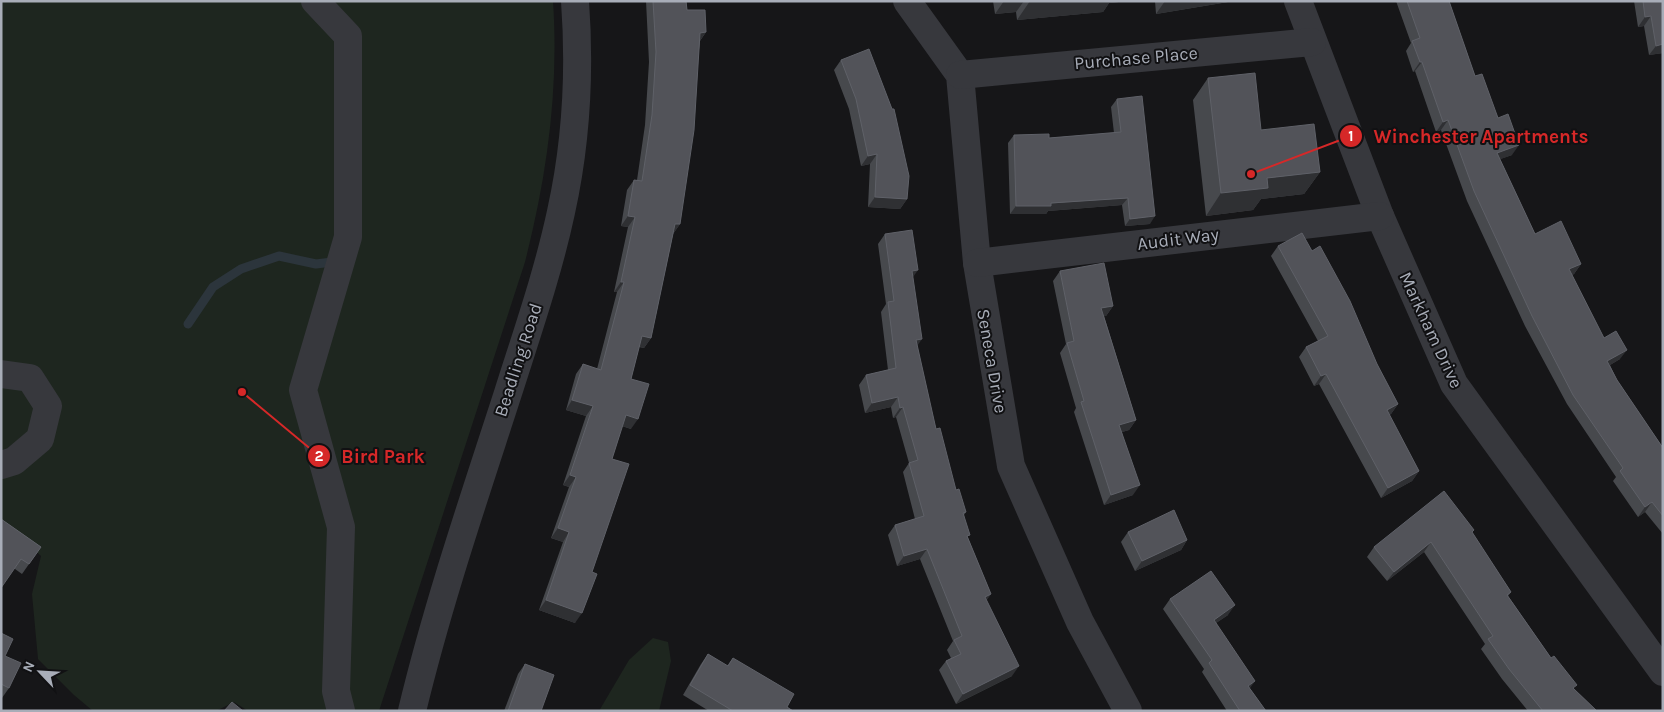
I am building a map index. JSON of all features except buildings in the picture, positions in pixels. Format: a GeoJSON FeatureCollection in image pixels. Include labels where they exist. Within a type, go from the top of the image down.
{"type":"FeatureCollection","features":[{"type":"Feature","properties":{"kind":"street"},"geometry":{"type":"LineString","coordinates":[[315,1],[348,36],[348,237],[303,390],[341,527],[336,691],[341,711]]}},
{"type":"Feature","properties":{"kind":"street","name":"Beadling Road"},"geometry":{"type":"LineString","coordinates":[[412,711],[422,670],[465,526],[548,268],[562,210],[571,152],[575,98],[578,36],[576,1]]}},
{"type":"Feature","properties":{"kind":"street"},"geometry":{"type":"LineString","coordinates":[[907,1],[960,74]]}},
{"type":"Feature","properties":{"kind":"street","name":"Markham Drive"},"geometry":{"type":"LineString","coordinates":[[1298,1],[1312,42],[1380,216],[1454,384],[1663,672]]}},
{"type":"Feature","properties":{"kind":"street","name":"Purchase Place"},"geometry":{"type":"LineString","coordinates":[[960,74],[1312,42]]}},
{"type":"Feature","properties":{"kind":"street","name":"Seneca Drive"},"geometry":{"type":"LineString","coordinates":[[960,74],[976,262],[1011,466],[1080,622],[1128,711]]}},
{"type":"Feature","properties":{"kind":"street","name":"Audit Way"},"geometry":{"type":"LineString","coordinates":[[976,262],[1380,216]]}},
{"type":"Feature","properties":{"kind":"street"},"geometry":{"type":"LineString","coordinates":[[1,374],[30,378],[48,406],[40,439],[14,462],[1,466]]}},
{"type":"Feature","properties":{"kind":"shaded area"},"geometry":{"type":"Polygon","coordinates":[[[1,1],[553,1],[553,100],[550,133],[533,230],[525,262],[379,711],[248,711],[234,702],[216,711],[93,711],[38,659],[32,594],[41,556],[19,535],[1,522],[1,1]]]}},
{"type":"Feature","properties":{"kind":"shaded area"},"geometry":{"type":"Polygon","coordinates":[[[653,638],[668,642],[671,661],[659,711],[599,711],[629,660],[653,638]]]}},
{"type":"Feature","properties":{"kind":"waterway"},"geometry":{"type":"LineString","coordinates":[[188,324],[213,287],[241,269],[279,256],[316,264],[332,262]]}},
{"type":"Feature","properties":{"kind":"place","name":"Winchester Apartments"},"geometry":{"type":"Point","coordinates":[1251,174]}},
{"type":"Feature","properties":{"kind":"place","name":"Bird Park"},"geometry":{"type":"Point","coordinates":[242,392]}}]}
